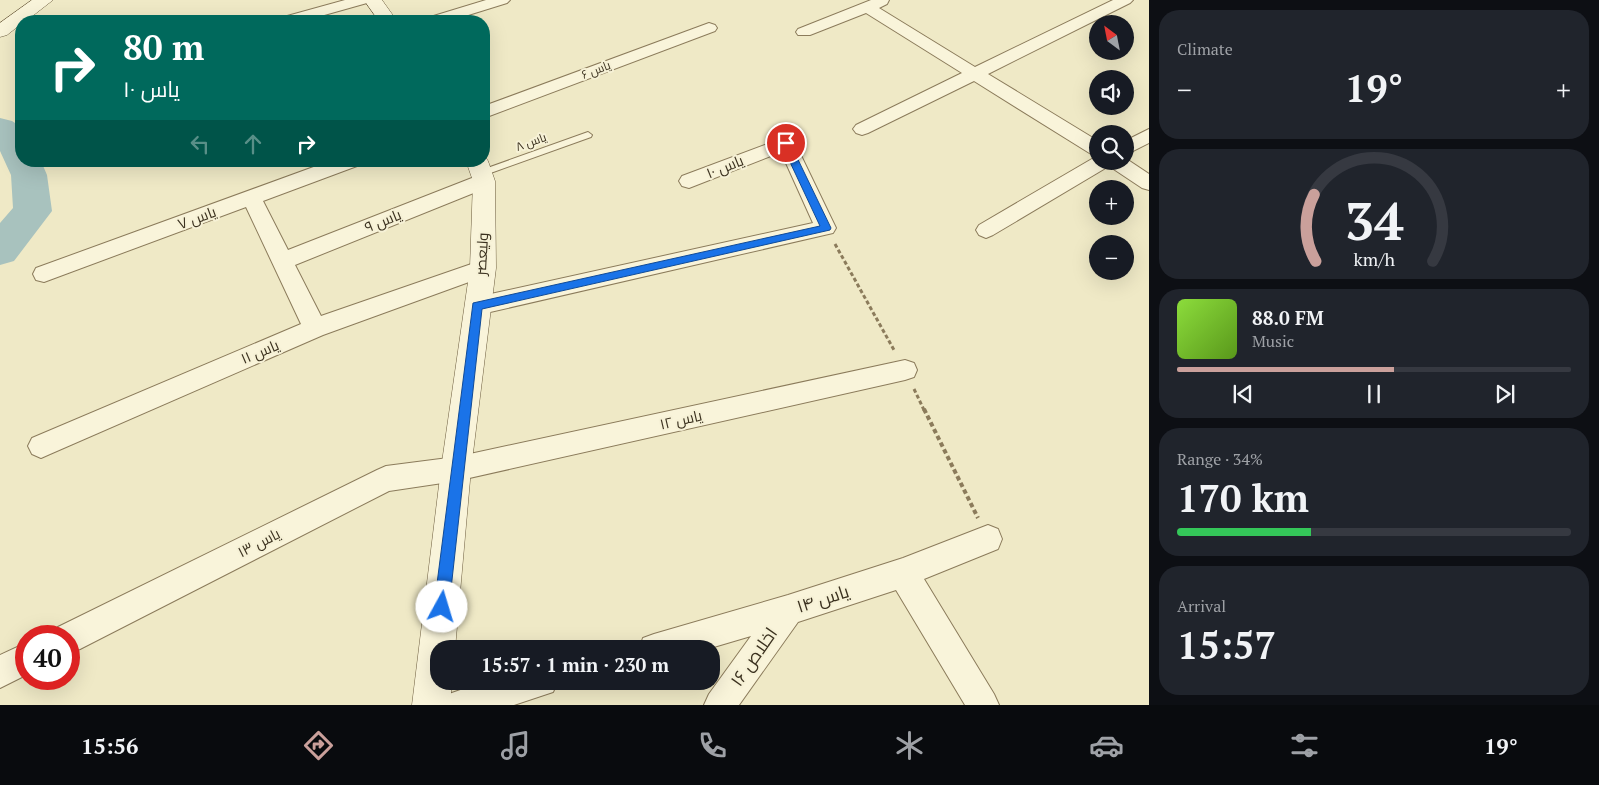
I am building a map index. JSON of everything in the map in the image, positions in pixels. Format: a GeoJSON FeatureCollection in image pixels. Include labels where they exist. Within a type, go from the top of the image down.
{"type":"FeatureCollection","features":[{"type":"Feature","properties":{"kind":"street"},"geometry":{"type":"LineString","coordinates":[[0,11],[16,0]]}},
{"type":"Feature","properties":{"kind":"street"},"geometry":{"type":"LineString","coordinates":[[23,15],[44,0]]}},
{"type":"Feature","properties":{"kind":"street"},"geometry":{"type":"LineString","coordinates":[[308,15],[362,0]]}},
{"type":"Feature","properties":{"kind":"street"},"geometry":{"type":"LineString","coordinates":[[373,0],[384,15]]}},
{"type":"Feature","properties":{"kind":"street"},"geometry":{"type":"LineString","coordinates":[[453,15],[502,0]]}},
{"type":"Feature","properties":{"kind":"street"},"geometry":{"type":"LineString","coordinates":[[804,32],[884,0]]}},
{"type":"Feature","properties":{"kind":"street"},"geometry":{"type":"LineString","coordinates":[[862,129],[1125,0]]}},
{"type":"Feature","properties":{"kind":"street"},"geometry":{"type":"LineString","coordinates":[[867,7],[1089,144]]}},
{"type":"Feature","properties":{"kind":"street"},"geometry":{"type":"LineString","coordinates":[[0,31],[15,20]]}},
{"type":"Feature","properties":{"kind":"street","name":"یاس ۶"},"geometry":{"type":"LineString","coordinates":[[490,110],[709,28]]}},
{"type":"Feature","properties":{"kind":"street"},"geometry":{"type":"LineString","coordinates":[[1134,144],[1149,135]]}},
{"type":"Feature","properties":{"kind":"street","name":"یاس ۱۰"},"geometry":{"type":"LineString","coordinates":[[477,306],[826,228],[786,143],[689,181]]}},
{"type":"Feature","properties":{"kind":"street","name":"یاس ۷"},"geometry":{"type":"LineString","coordinates":[[44,274],[334,167]]}},
{"type":"Feature","properties":{"kind":"street"},"geometry":{"type":"LineString","coordinates":[[986,230],[1089,170]]}},
{"type":"Feature","properties":{"kind":"street"},"geometry":{"type":"LineString","coordinates":[[1130,170],[1149,182]]}},
{"type":"Feature","properties":{"kind":"street","name":"یاس ۹"},"geometry":{"type":"LineString","coordinates":[[282,261],[481,172]]}},
{"type":"Feature","properties":{"kind":"street","name":"ولیعصر"},"geometry":{"type":"LineString","coordinates":[[431,705],[456,469],[483,268],[481,172]]}},
{"type":"Feature","properties":{"kind":"street"},"geometry":{"type":"LineString","coordinates":[[252,197],[315,328]]}},
{"type":"Feature","properties":{"kind":"street","name":"یاس ۱۱"},"geometry":{"type":"LineString","coordinates":[[41,446],[315,328],[483,268]]}},
{"type":"Feature","properties":{"kind":"street","name":"یاس ۱۲"},"geometry":{"type":"LineString","coordinates":[[456,469],[905,370]]}},
{"type":"Feature","properties":{"kind":"street","name":"یاس ۱۳"},"geometry":{"type":"LineString","coordinates":[[80,632],[386,479],[456,469]]}},
{"type":"Feature","properties":{"kind":"street","name":"یاس ۱۴"},"geometry":{"type":"LineString","coordinates":[[685,640],[788,610],[903,573],[988,539]]}},
{"type":"Feature","properties":{"kind":"street"},"geometry":{"type":"LineString","coordinates":[[903,573],[983,705]]}},
{"type":"Feature","properties":{"kind":"street","name":"اخلاص ۱۶"},"geometry":{"type":"LineString","coordinates":[[720,705],[788,610]]}},
{"type":"Feature","properties":{"kind":"street"},"geometry":{"type":"LineString","coordinates":[[0,672],[15,664]]}},
{"type":"Feature","properties":{"kind":"street"},"geometry":{"type":"LineString","coordinates":[[460,705],[511,690]]}},
{"type":"Feature","properties":{"kind":"lane","name":"یاس ۸"},"geometry":{"type":"LineString","coordinates":[[481,172],[588,135]]}},
{"type":"Feature","properties":{"kind":"waterway"},"geometry":{"type":"LineString","coordinates":[[0,129],[11,136],[15,145]]}},
{"type":"Feature","properties":{"kind":"waterway"},"geometry":{"type":"LineString","coordinates":[[0,250],[33,211],[29,175],[26,167]]}},
{"type":"Feature","properties":{"kind":"route"},"geometry":{"type":"LineString","coordinates":[[442,607],[456,469],[477,306],[826,228],[786,143]]}}]}
